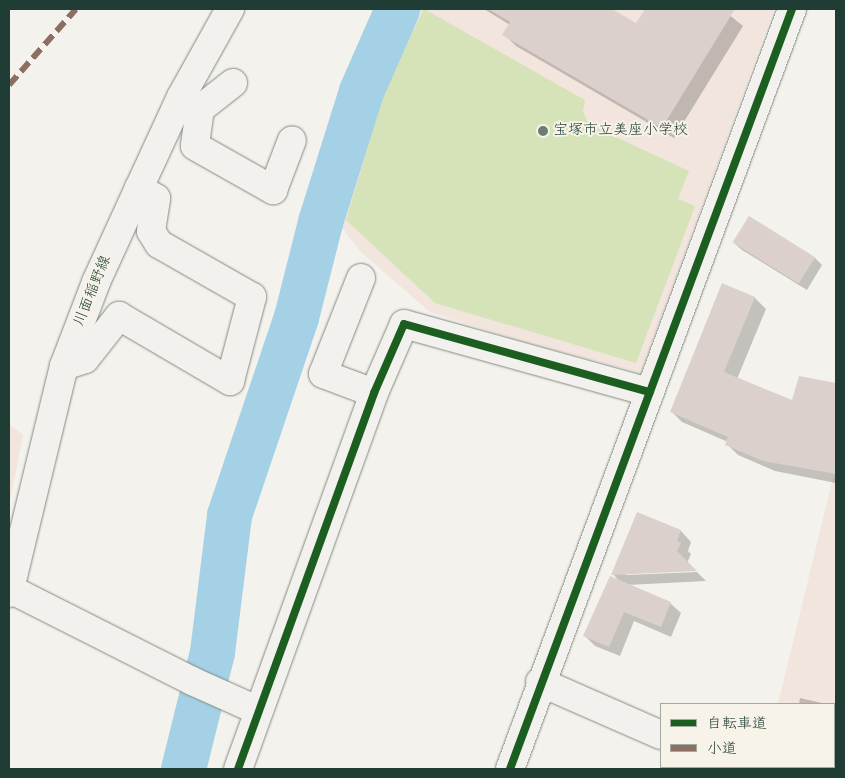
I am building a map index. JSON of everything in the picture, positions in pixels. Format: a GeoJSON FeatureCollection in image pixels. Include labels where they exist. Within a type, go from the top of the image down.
{"type":"FeatureCollection","features":[{"type":"Feature","properties":{"kind":"street","name":"川面稲野線"},"geometry":{"type":"LineString","coordinates":[[9,591],[64,366],[96,282],[139,188],[190,103],[230,9]]}},
{"type":"Feature","properties":{"kind":"street"},"geometry":{"type":"LineString","coordinates":[[510,769],[540,682],[792,9]]}},
{"type":"Feature","properties":{"kind":"street"},"geometry":{"type":"LineString","coordinates":[[233,83],[190,103],[195,146],[273,190],[292,140]]}},
{"type":"Feature","properties":{"kind":"street"},"geometry":{"type":"LineString","coordinates":[[64,366],[85,359],[120,316],[230,381],[252,297],[159,244],[151,231],[156,198],[139,188]]}},
{"type":"Feature","properties":{"kind":"street"},"geometry":{"type":"LineString","coordinates":[[361,278],[323,374],[374,393]]}},
{"type":"Feature","properties":{"kind":"street"},"geometry":{"type":"LineString","coordinates":[[238,769],[374,393],[404,324],[650,392]]}},
{"type":"Feature","properties":{"kind":"street"},"geometry":{"type":"LineString","coordinates":[[9,591],[192,681],[259,711]]}},
{"type":"Feature","properties":{"kind":"street"},"geometry":{"type":"LineString","coordinates":[[540,682],[660,735]]}},
{"type":"Feature","properties":{"kind":"shaded area","name":"宝塚市立美座小学校"},"geometry":{"type":"Polygon","coordinates":[[[401,9],[774,9],[641,373],[516,340],[430,312],[362,253],[332,216],[383,47],[401,9]]]}},
{"type":"Feature","properties":{"kind":"shaded area"},"geometry":{"type":"Polygon","coordinates":[[[9,424],[23,435],[9,506],[9,424]]]}},
{"type":"Feature","properties":{"kind":"shaded area"},"geometry":{"type":"Polygon","coordinates":[[[833,477],[836,477],[836,762],[835,703],[778,703],[833,477]]]}},
{"type":"Feature","properties":{"kind":"green space","name":"宝塚市立美座小学校"},"geometry":{"type":"Polygon","coordinates":[[[424,9],[585,100],[583,112],[590,125],[689,171],[678,199],[695,206],[636,363],[435,303],[346,220],[387,83],[424,9]]]}},
{"type":"Feature","properties":{"kind":"building"},"geometry":{"type":"Polygon","coordinates":[[[488,9],[612,9],[636,23],[645,9],[735,9],[662,128],[502,35],[510,22],[488,9]]]}},
{"type":"Feature","properties":{"kind":"building"},"geometry":{"type":"Polygon","coordinates":[[[749,216],[815,257],[799,284],[733,242],[749,216]]]}},
{"type":"Feature","properties":{"kind":"building"},"geometry":{"type":"Polygon","coordinates":[[[722,283],[755,297],[724,372],[792,400],[799,376],[836,383],[836,474],[763,461],[725,445],[728,437],[670,412],[722,283]]]}},
{"type":"Feature","properties":{"kind":"building"},"geometry":{"type":"Polygon","coordinates":[[[637,512],[681,530],[677,541],[681,543],[677,551],[697,571],[611,575],[637,512]]]}},
{"type":"Feature","properties":{"kind":"building"},"geometry":{"type":"Polygon","coordinates":[[[610,576],[671,602],[661,627],[624,612],[609,647],[583,636],[610,576]]]}},
{"type":"Feature","properties":{"kind":"waterway"},"geometry":{"type":"LineString","coordinates":[[183,769],[212,652],[229,515],[296,317],[320,222],[361,91],[397,9]]}},
{"type":"Feature","properties":{"kind":"marked path"},"geometry":{"type":"LineString","coordinates":[[9,85],[76,9]]}},
{"type":"Feature","properties":{"kind":"cycle path"},"geometry":{"type":"LineString","coordinates":[[510,769],[792,9]]}},
{"type":"Feature","properties":{"kind":"cycle path"},"geometry":{"type":"LineString","coordinates":[[238,769],[374,393],[404,324],[650,392]]}},
{"type":"Feature","properties":{"kind":"place","name":"宝塚市立美座小学校"},"geometry":{"type":"Point","coordinates":[543,131]}}]}
